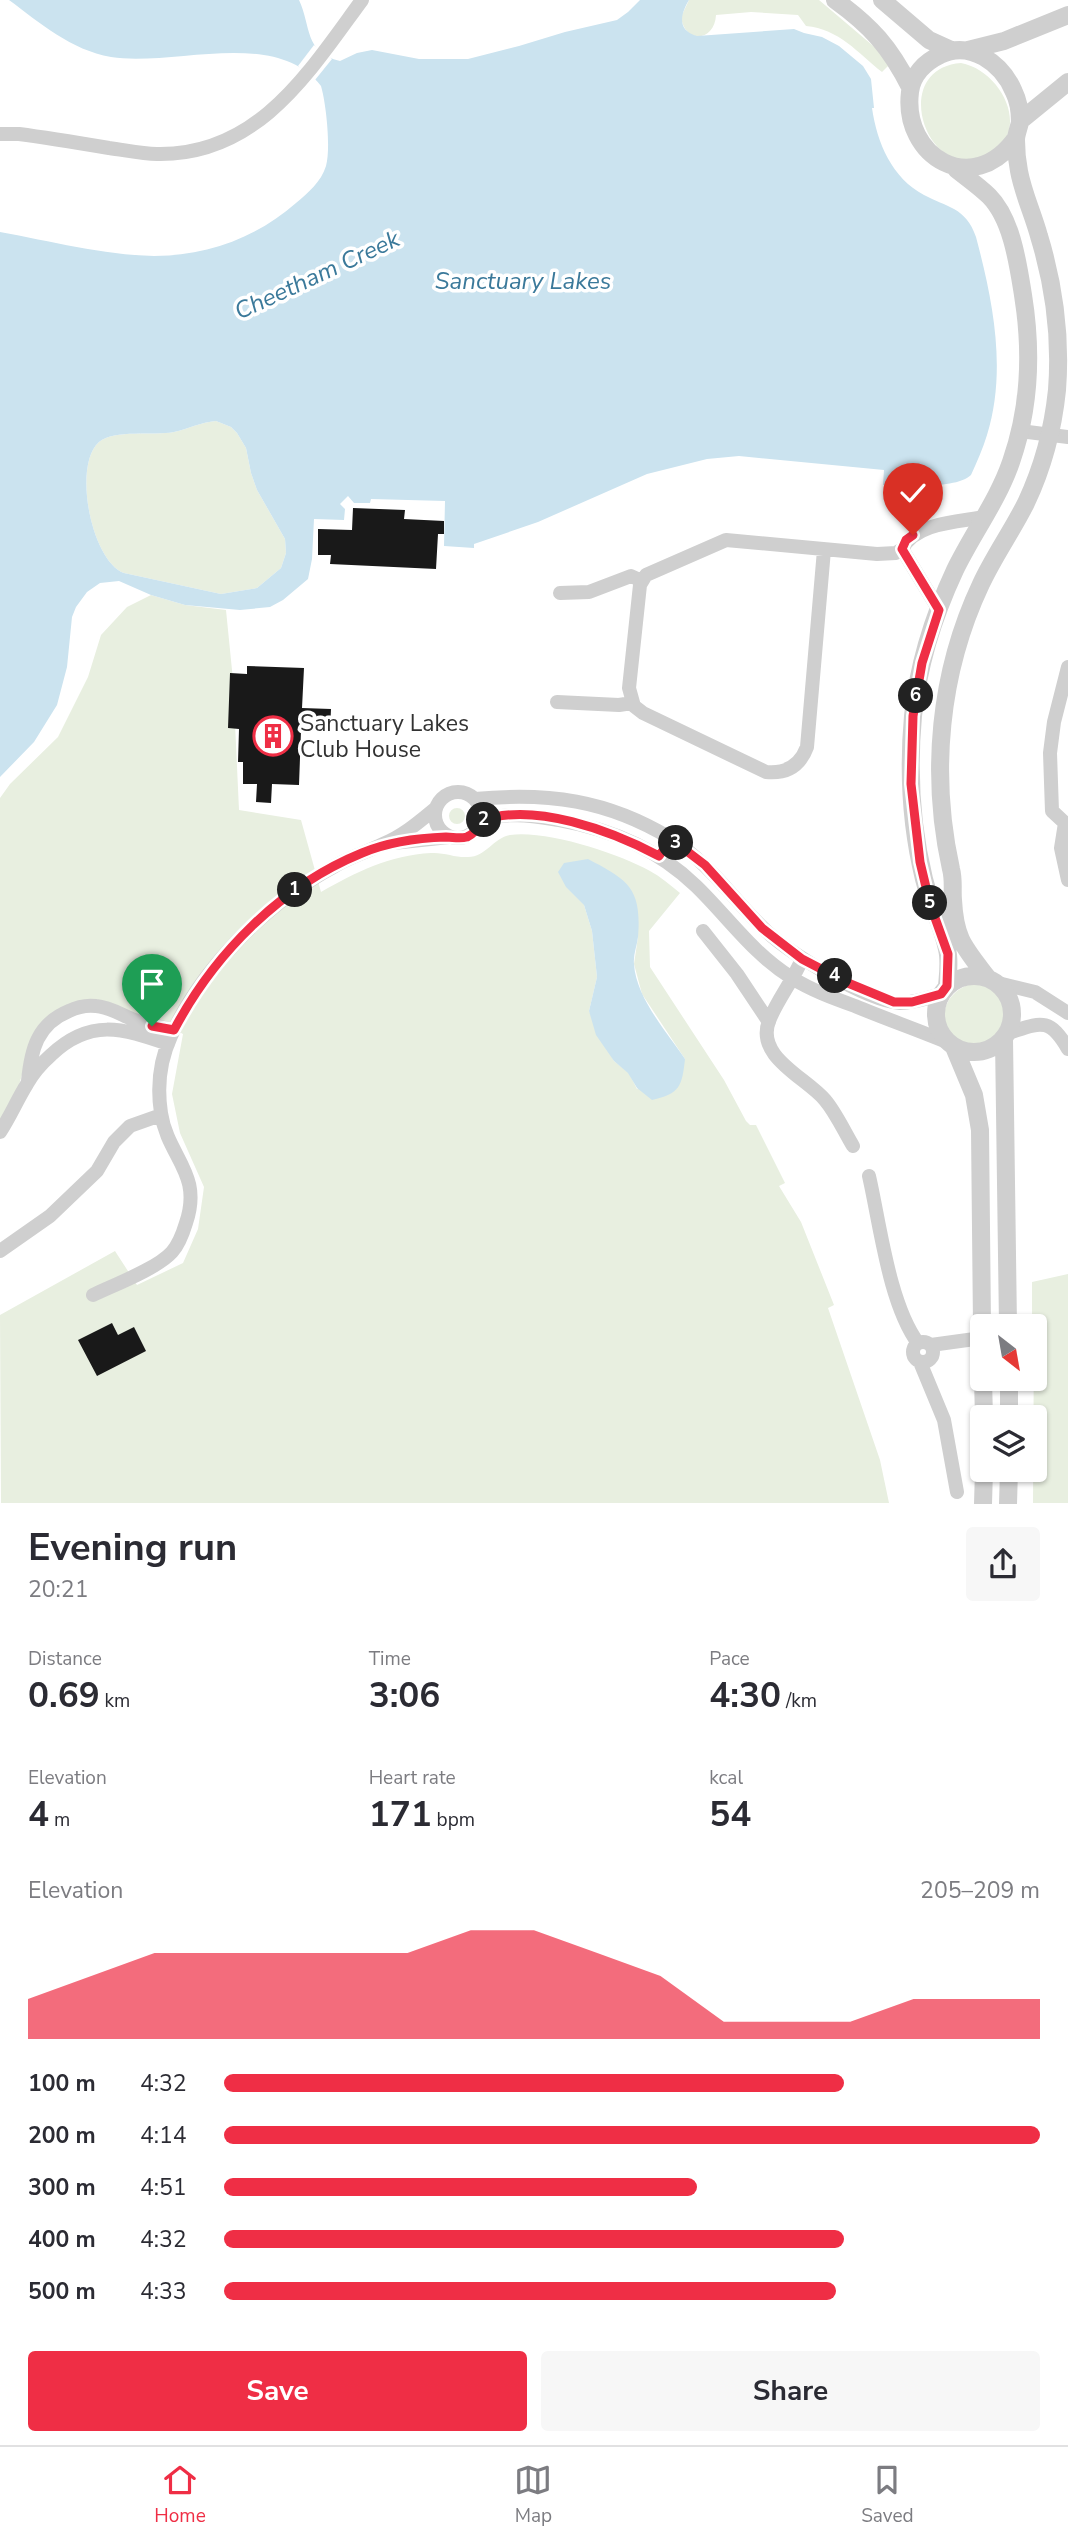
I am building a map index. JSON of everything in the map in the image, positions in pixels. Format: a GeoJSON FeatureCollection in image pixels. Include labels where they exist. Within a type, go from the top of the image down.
{"type":"FeatureCollection","features":[{"type":"Feature","properties":{"kind":"street"},"geometry":{"type":"LineString","coordinates":[[0,134],[19,134],[158,154],[200,149],[233,137],[281,104],[362,0]]}},
{"type":"Feature","properties":{"kind":"street"},"geometry":{"type":"LineString","coordinates":[[835,0],[884,42],[898,63],[910,87],[910,107],[917,134],[933,155],[956,169],[995,204],[1013,247],[1025,308],[1028,381],[1020,431],[999,491],[956,569],[939,610],[922,663],[912,742],[911,784],[920,862],[930,904],[948,954],[944,990],[936,1007],[936,1020],[940,1033],[951,1045],[975,1095],[980,1129],[982,1314]]}},
{"type":"Feature","properties":{"kind":"street"},"geometry":{"type":"LineString","coordinates":[[882,0],[929,40],[979,54],[1004,75],[1018,103],[1021,180],[1040,239],[1055,311],[1057,382],[1050,433],[1041,467],[1025,505],[990,565],[967,616],[954,658],[944,707],[940,759],[941,806],[953,876],[955,928],[961,944],[1011,1001],[1012,1023],[1006,1036],[1008,1314]]}},
{"type":"Feature","properties":{"kind":"street"},"geometry":{"type":"LineString","coordinates":[[910,87],[924,65],[960,50],[1004,41],[1068,15]]}},
{"type":"Feature","properties":{"kind":"street"},"geometry":{"type":"LineString","coordinates":[[956,169],[972,168],[995,159],[1007,150],[1018,130],[1068,82]]}},
{"type":"Feature","properties":{"kind":"street"},"geometry":{"type":"LineString","coordinates":[[1020,431],[1068,437]]}},
{"type":"Feature","properties":{"kind":"street"},"geometry":{"type":"LineString","coordinates":[[999,491],[1025,505]]}},
{"type":"Feature","properties":{"kind":"street"},"geometry":{"type":"LineString","coordinates":[[824,550],[807,747],[803,758],[794,767],[779,773],[765,772],[643,713],[632,703],[629,688],[642,581],[655,570],[726,540],[824,550],[896,553],[902,549],[906,540],[926,529],[985,517]]}},
{"type":"Feature","properties":{"kind":"street"},"geometry":{"type":"LineString","coordinates":[[902,549],[939,610],[967,616]]}},
{"type":"Feature","properties":{"kind":"street"},"geometry":{"type":"LineString","coordinates":[[560,593],[590,592],[631,576],[642,581]]}},
{"type":"Feature","properties":{"kind":"street"},"geometry":{"type":"LineString","coordinates":[[1068,667],[1054,722],[1051,753],[1052,811],[1067,823],[1061,848],[1068,880]]}},
{"type":"Feature","properties":{"kind":"street"},"geometry":{"type":"LineString","coordinates":[[557,702],[619,705],[632,703]]}},
{"type":"Feature","properties":{"kind":"street"},"geometry":{"type":"LineString","coordinates":[[93,1295],[161,1262],[173,1252],[182,1236],[188,1216],[191,1184],[171,1146],[161,1115],[159,1075],[171,1037],[204,983],[243,935],[278,902],[336,865],[385,844],[407,831],[436,808],[443,797],[450,793],[465,793],[475,799],[482,814],[481,821],[472,835],[464,838],[449,837],[385,844]]}},
{"type":"Feature","properties":{"kind":"street"},"geometry":{"type":"LineString","coordinates":[[475,799],[525,795],[562,798],[597,805],[639,821],[671,839],[705,865],[762,928],[802,959],[848,983],[894,1002],[912,1002],[944,990],[966,976],[1035,992],[1068,1013]]}},
{"type":"Feature","properties":{"kind":"street"},"geometry":{"type":"LineString","coordinates":[[436,808],[436,822],[449,837]]}},
{"type":"Feature","properties":{"kind":"street"},"geometry":{"type":"LineString","coordinates":[[481,821],[512,815],[578,824],[629,840],[659,856],[697,887],[760,955],[793,979],[964,1051],[986,1051],[1006,1036],[1038,1024],[1056,1030],[1068,1049]]}},
{"type":"Feature","properties":{"kind":"street"},"geometry":{"type":"LineString","coordinates":[[659,856],[671,839]]}},
{"type":"Feature","properties":{"kind":"street"},"geometry":{"type":"LineString","coordinates":[[703,931],[769,1021]]}},
{"type":"Feature","properties":{"kind":"street"},"geometry":{"type":"LineString","coordinates":[[802,959],[769,1021],[767,1040],[772,1051],[825,1100],[853,1146]]}},
{"type":"Feature","properties":{"kind":"street"},"geometry":{"type":"LineString","coordinates":[[28,1082],[31,1053],[38,1035],[57,1016],[75,1008],[94,1005],[117,1011],[171,1037]]}},
{"type":"Feature","properties":{"kind":"street"},"geometry":{"type":"LineString","coordinates":[[57,1016],[74,1037]]}},
{"type":"Feature","properties":{"kind":"street"},"geometry":{"type":"LineString","coordinates":[[0,1132],[28,1082],[44,1061],[74,1037],[93,1030],[117,1029],[171,1037]]}},
{"type":"Feature","properties":{"kind":"street"},"geometry":{"type":"LineString","coordinates":[[0,1251],[50,1216],[97,1171],[114,1142],[131,1126],[161,1115]]}},
{"type":"Feature","properties":{"kind":"street"},"geometry":{"type":"LineString","coordinates":[[869,1175],[892,1282],[908,1330],[926,1353],[930,1383],[944,1420],[957,1492]]}},
{"type":"Feature","properties":{"kind":"street"},"geometry":{"type":"LineString","coordinates":[[926,1353],[950,1343],[970,1340]]}},
{"type":"Feature","properties":{"kind":"street"},"geometry":{"type":"LineString","coordinates":[[983,1503],[984,1482]]}},
{"type":"Feature","properties":{"kind":"street"},"geometry":{"type":"LineString","coordinates":[[1008,1503],[1009,1482]]}},
{"type":"Feature","properties":{"kind":"green space"},"geometry":{"type":"Polygon","coordinates":[[[689,0],[819,0],[878,50],[889,65],[882,72],[838,37],[806,26],[798,15],[751,12],[716,15],[711,30],[706,34],[694,36],[688,32],[681,17],[689,0]]]}},
{"type":"Feature","properties":{"kind":"green space"},"geometry":{"type":"Polygon","coordinates":[[[961,63],[990,78],[1007,105],[1010,120],[1008,135],[999,147],[968,161],[951,157],[937,146],[927,131],[922,114],[922,96],[928,80],[941,69],[961,63]]]}},
{"type":"Feature","properties":{"kind":"green space"},"geometry":{"type":"Polygon","coordinates":[[[216,421],[231,427],[246,448],[257,490],[285,539],[286,553],[281,568],[257,588],[221,594],[124,573],[113,565],[103,551],[89,512],[87,471],[91,454],[99,442],[106,438],[124,434],[174,432],[216,421]]]}},
{"type":"Feature","properties":{"kind":"green space"},"geometry":{"type":"Polygon","coordinates":[[[151,595],[185,605],[226,610],[233,680],[239,810],[301,820],[321,892],[360,871],[401,857],[431,853],[474,856],[504,837],[525,834],[562,839],[619,857],[654,873],[680,893],[649,931],[650,967],[724,1080],[746,1121],[750,1125],[756,1125],[785,1183],[779,1186],[801,1222],[834,1305],[828,1308],[880,1460],[889,1503],[1,1503],[0,1315],[115,1251],[137,1285],[183,1263],[198,1229],[204,1187],[180,1133],[172,1094],[183,1034],[158,1021],[92,999],[34,1034],[16,1095],[0,1122],[0,798],[10,784],[58,737],[88,677],[101,635],[127,607],[151,595]],[[584,905],[592,931],[597,977],[589,1011],[614,1061],[629,1073],[637,1089],[685,1059],[642,994],[634,964],[638,937],[584,905]]]}},
{"type":"Feature","properties":{"kind":"green space"},"geometry":{"type":"Polygon","coordinates":[[[454,808],[460,808],[465,816],[463,822],[454,824],[449,819],[449,813],[454,808]]]}},
{"type":"Feature","properties":{"kind":"green space"},"geometry":{"type":"Polygon","coordinates":[[[971,984],[991,988],[1002,998],[1005,1012],[1001,1026],[993,1038],[981,1045],[967,1045],[952,1034],[945,1019],[945,1011],[951,997],[971,984]]]}},
{"type":"Feature","properties":{"kind":"green space"},"geometry":{"type":"Polygon","coordinates":[[[1068,1274],[1068,1503],[1033,1503],[1033,1482],[1047,1482],[1047,1405],[1034,1405],[1034,1391],[1047,1391],[1047,1314],[1032,1314],[1032,1282],[1068,1274]]]}},
{"type":"Feature","properties":{"kind":"water","name":"Sanctuary Lakes"},"geometry":{"type":"Polygon","coordinates":[[[9,0],[299,0],[314,45],[328,57],[340,61],[372,50],[419,59],[468,59],[617,20],[640,0],[689,0],[682,16],[683,26],[697,36],[794,29],[822,37],[839,46],[863,66],[871,79],[872,108],[878,134],[895,169],[913,188],[967,219],[976,237],[988,286],[997,361],[993,410],[971,475],[954,483],[883,485],[884,470],[739,456],[707,459],[647,474],[538,522],[474,544],[474,548],[444,546],[445,501],[371,499],[370,503],[354,503],[348,496],[340,504],[345,509],[344,520],[314,519],[308,579],[270,607],[240,610],[185,605],[151,595],[119,581],[100,583],[87,592],[72,617],[67,667],[57,705],[34,742],[0,777],[0,232],[135,255],[193,253],[230,243],[281,215],[314,187],[326,166],[328,148],[321,86],[301,68],[278,58],[251,54],[222,53],[136,59],[111,57],[69,42],[9,0]],[[216,421],[174,432],[124,434],[99,442],[91,454],[87,471],[89,512],[103,551],[113,565],[124,573],[221,594],[257,588],[281,568],[286,553],[285,539],[257,490],[246,448],[231,427],[216,421]]]}},
{"type":"Feature","properties":{"kind":"water"},"geometry":{"type":"Polygon","coordinates":[[[588,859],[622,880],[634,896],[639,920],[634,961],[636,977],[646,1002],[685,1059],[683,1076],[678,1087],[661,1098],[652,1100],[637,1088],[596,1035],[589,1011],[597,977],[592,931],[584,905],[566,887],[558,872],[564,863],[588,859]]]}},
{"type":"Feature","properties":{"kind":"pier"},"geometry":{"type":"Polygon","coordinates":[[[314,45],[332,59],[315,80],[298,66],[314,45]]]}},
{"type":"Feature","properties":{"kind":"building"},"geometry":{"type":"Polygon","coordinates":[[[353,508],[405,510],[404,519],[444,521],[444,534],[438,534],[436,569],[330,564],[331,555],[318,555],[318,529],[352,530],[353,508]]]}},
{"type":"Feature","properties":{"kind":"building","name":"Sanctuary Lakes Club House"},"geometry":{"type":"Polygon","coordinates":[[[247,666],[304,668],[302,708],[331,709],[330,732],[301,731],[299,785],[272,784],[271,803],[256,802],[257,784],[243,784],[243,762],[238,762],[239,729],[228,728],[230,673],[247,674],[247,666]]]}},
{"type":"Feature","properties":{"kind":"building"},"geometry":{"type":"Polygon","coordinates":[[[112,1323],[118,1335],[134,1327],[146,1351],[97,1376],[78,1340],[112,1323]]]}},
{"type":"Feature","properties":{"kind":"place","name":"Sanctuary Lakes Club House"},"geometry":{"type":"Point","coordinates":[273,736]}},
{"type":"Feature","properties":{"kind":"route"},"geometry":{"type":"LineString","coordinates":[[152,1026],[174,1030],[204,983],[243,935],[278,902],[336,865],[385,844],[449,837],[464,838],[472,835],[481,821],[512,815],[534,816],[598,828],[659,856],[671,839],[696,856],[762,928],[802,959],[848,983],[894,1002],[912,1002],[941,994],[947,986],[948,954],[930,904],[920,862],[911,784],[913,716],[922,663],[939,610],[902,549],[906,540],[913,535]]}},
{"type":"Feature","properties":{"kind":"water label","name":"Cheetham Creek"},"geometry":{"type":"Point","coordinates":[317,275]}}]}
